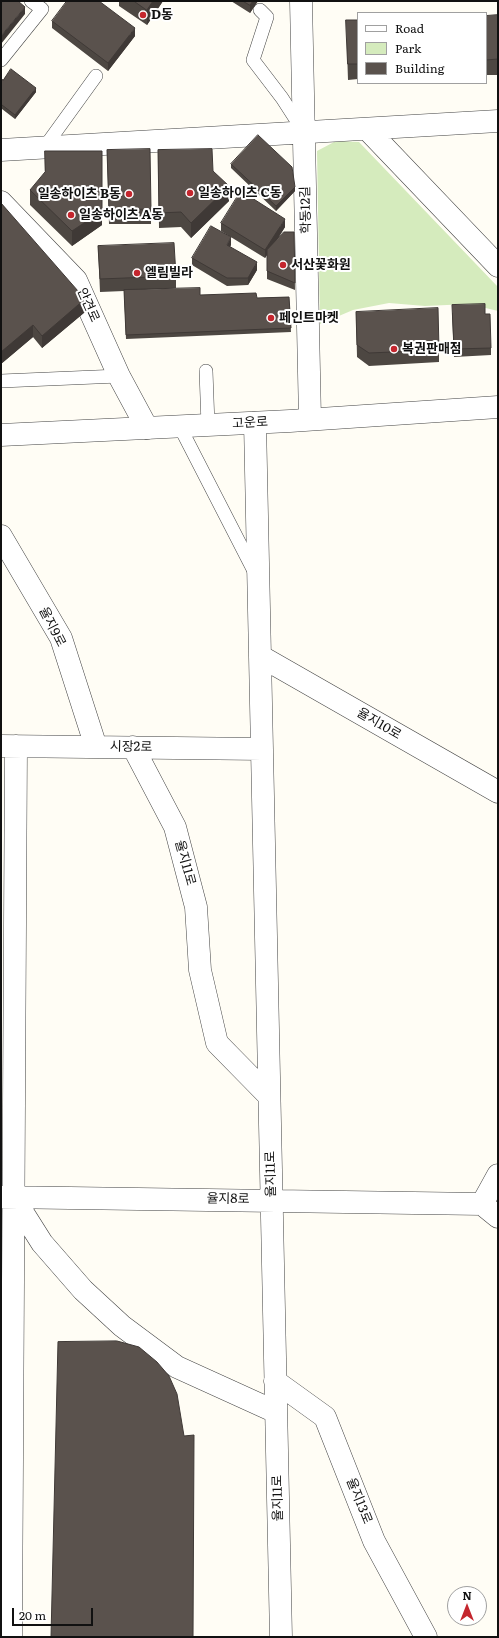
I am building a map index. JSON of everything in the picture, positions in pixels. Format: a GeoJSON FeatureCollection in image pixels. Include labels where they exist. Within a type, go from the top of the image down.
{"type":"FeatureCollection","features":[{"type":"Feature","properties":{"kind":"street","name":"학동12길"},"geometry":{"type":"LineString","coordinates":[[301,1],[310,419]]}},
{"type":"Feature","properties":{"kind":"street"},"geometry":{"type":"LineString","coordinates":[[1,150],[498,121]]}},
{"type":"Feature","properties":{"kind":"street"},"geometry":{"type":"LineString","coordinates":[[367,129],[498,266]]}},
{"type":"Feature","properties":{"kind":"street","name":"안견로"},"geometry":{"type":"LineString","coordinates":[[1,202],[76,280],[119,376],[147,428]]}},
{"type":"Feature","properties":{"kind":"street","name":"고운로"},"geometry":{"type":"LineString","coordinates":[[1,436],[180,427],[498,407]]}},
{"type":"Feature","properties":{"kind":"street"},"geometry":{"type":"LineString","coordinates":[[254,422],[269,1096]]}},
{"type":"Feature","properties":{"kind":"street","name":"율지9로"},"geometry":{"type":"LineString","coordinates":[[1,536],[61,638],[96,747]]}},
{"type":"Feature","properties":{"kind":"street","name":"율지10로"},"geometry":{"type":"LineString","coordinates":[[260,656],[498,792]]}},
{"type":"Feature","properties":{"kind":"street"},"geometry":{"type":"LineString","coordinates":[[8,746],[7,1197],[11,1637]]}},
{"type":"Feature","properties":{"kind":"street","name":"시장2로"},"geometry":{"type":"LineString","coordinates":[[8,746],[262,749]]}},
{"type":"Feature","properties":{"kind":"street","name":"율지11로"},"geometry":{"type":"LineString","coordinates":[[133,747],[175,827],[196,907],[200,970],[217,1043],[269,1096],[280,1637]]}},
{"type":"Feature","properties":{"kind":"street"},"geometry":{"type":"LineString","coordinates":[[498,1175],[482,1204],[498,1217]]}},
{"type":"Feature","properties":{"kind":"street"},"geometry":{"type":"LineString","coordinates":[[7,1197],[42,1243],[83,1290],[122,1326],[177,1367],[276,1412]]}},
{"type":"Feature","properties":{"kind":"street","name":"율지8로"},"geometry":{"type":"LineString","coordinates":[[7,1197],[482,1204]]}},
{"type":"Feature","properties":{"kind":"street","name":"율지13로"},"geometry":{"type":"LineString","coordinates":[[275,1381],[325,1417],[374,1540],[426,1637]]}},
{"type":"Feature","properties":{"kind":"lane"},"geometry":{"type":"LineString","coordinates":[[1,60],[42,9],[31,1]]}},
{"type":"Feature","properties":{"kind":"lane"},"geometry":{"type":"LineString","coordinates":[[260,10],[267,17],[253,60],[282,98],[304,132]]}},
{"type":"Feature","properties":{"kind":"lane"},"geometry":{"type":"LineString","coordinates":[[44,148],[96,76]]}},
{"type":"Feature","properties":{"kind":"lane"},"geometry":{"type":"LineString","coordinates":[[206,371],[208,425]]}},
{"type":"Feature","properties":{"kind":"lane"},"geometry":{"type":"LineString","coordinates":[[1,381],[119,376]]}},
{"type":"Feature","properties":{"kind":"lane"},"geometry":{"type":"LineString","coordinates":[[180,427],[258,578]]}},
{"type":"Feature","properties":{"kind":"green space"},"geometry":{"type":"Polygon","coordinates":[[[336,141],[359,142],[498,287],[498,311],[469,304],[425,306],[389,303],[353,310],[320,324],[317,151],[336,141]]]}},
{"type":"Feature","properties":{"kind":"building"},"geometry":{"type":"Polygon","coordinates":[[[1,1],[18,1],[25,7],[1,36],[1,1]]]}},
{"type":"Feature","properties":{"kind":"building"},"geometry":{"type":"Polygon","coordinates":[[[67,1],[99,1],[135,28],[108,63],[52,21],[67,1]]]}},
{"type":"Feature","properties":{"kind":"building"},"geometry":{"type":"Polygon","coordinates":[[[134,1],[153,1],[147,10],[134,1]]]}},
{"type":"Feature","properties":{"kind":"building"},"geometry":{"type":"Polygon","coordinates":[[[243,1],[253,1],[250,5],[243,1]]]}},
{"type":"Feature","properties":{"kind":"building"},"geometry":{"type":"Polygon","coordinates":[[[498,15],[498,59],[487,60],[487,16],[498,15]]]}},
{"type":"Feature","properties":{"kind":"building"},"geometry":{"type":"Polygon","coordinates":[[[346,20],[357,20],[357,64],[348,64],[346,20]]]}},
{"type":"Feature","properties":{"kind":"building"},"geometry":{"type":"Polygon","coordinates":[[[11,69],[36,88],[15,115],[2,105],[1,107],[1,79],[3,80],[11,69]]]}},
{"type":"Feature","properties":{"kind":"building"},"geometry":{"type":"Polygon","coordinates":[[[258,135],[292,167],[295,187],[276,206],[231,164],[258,135]]]}},
{"type":"Feature","properties":{"kind":"building","name":"일송하이츠 B동"},"geometry":{"type":"Polygon","coordinates":[[[150,149],[151,209],[109,210],[107,150],[150,149]]]}},
{"type":"Feature","properties":{"kind":"building","name":"일송하이츠 C동"},"geometry":{"type":"Polygon","coordinates":[[[212,149],[213,171],[229,186],[191,223],[181,212],[159,213],[158,150],[212,149]]]}},
{"type":"Feature","properties":{"kind":"building","name":"일송하이츠 A동"},"geometry":{"type":"Polygon","coordinates":[[[45,151],[102,151],[102,211],[72,231],[30,190],[45,172],[45,151]]]}},
{"type":"Feature","properties":{"kind":"building"},"geometry":{"type":"Polygon","coordinates":[[[241,191],[285,219],[265,250],[221,223],[241,191]]]}},
{"type":"Feature","properties":{"kind":"building"},"geometry":{"type":"Polygon","coordinates":[[[1,203],[85,299],[42,336],[33,325],[1,352],[1,203]]]}},
{"type":"Feature","properties":{"kind":"building"},"geometry":{"type":"Polygon","coordinates":[[[211,226],[231,237],[227,245],[257,262],[248,278],[227,278],[192,258],[211,226]]]}},
{"type":"Feature","properties":{"kind":"building"},"geometry":{"type":"Polygon","coordinates":[[[284,232],[294,232],[295,283],[267,271],[267,250],[284,232]]]}},
{"type":"Feature","properties":{"kind":"building","name":"엘림빌라"},"geometry":{"type":"Polygon","coordinates":[[[174,243],[176,276],[100,279],[98,246],[174,243]]]}},
{"type":"Feature","properties":{"kind":"building"},"geometry":{"type":"Polygon","coordinates":[[[200,288],[200,295],[256,293],[257,298],[289,297],[291,328],[126,335],[124,290],[200,288]]]}},
{"type":"Feature","properties":{"kind":"building"},"geometry":{"type":"Polygon","coordinates":[[[485,304],[485,314],[490,314],[491,348],[454,349],[452,305],[485,304]]]}},
{"type":"Feature","properties":{"kind":"building"},"geometry":{"type":"Polygon","coordinates":[[[438,308],[439,350],[369,353],[357,345],[356,312],[438,308]]]}},
{"type":"Feature","properties":{"kind":"building"},"geometry":{"type":"Polygon","coordinates":[[[117,1341],[139,1347],[157,1362],[169,1376],[177,1394],[184,1436],[194,1435],[193,1637],[51,1637],[58,1342],[117,1341]]]}},
{"type":"Feature","properties":{"kind":"place","name":"D동"},"geometry":{"type":"Point","coordinates":[143,15]}},
{"type":"Feature","properties":{"kind":"place","name":"일송하이츠 C동"},"geometry":{"type":"Point","coordinates":[190,193]}},
{"type":"Feature","properties":{"kind":"place","name":"일송하이츠 B동"},"geometry":{"type":"Point","coordinates":[129,194]}},
{"type":"Feature","properties":{"kind":"place","name":"일송하이츠 A동"},"geometry":{"type":"Point","coordinates":[71,215]}},
{"type":"Feature","properties":{"kind":"place","name":"서산꽃화원"},"geometry":{"type":"Point","coordinates":[283,265]}},
{"type":"Feature","properties":{"kind":"place","name":"엘림빌라"},"geometry":{"type":"Point","coordinates":[137,273]}},
{"type":"Feature","properties":{"kind":"place","name":"페인트마켓"},"geometry":{"type":"Point","coordinates":[271,318]}},
{"type":"Feature","properties":{"kind":"place","name":"복권판매점"},"geometry":{"type":"Point","coordinates":[394,349]}}]}
